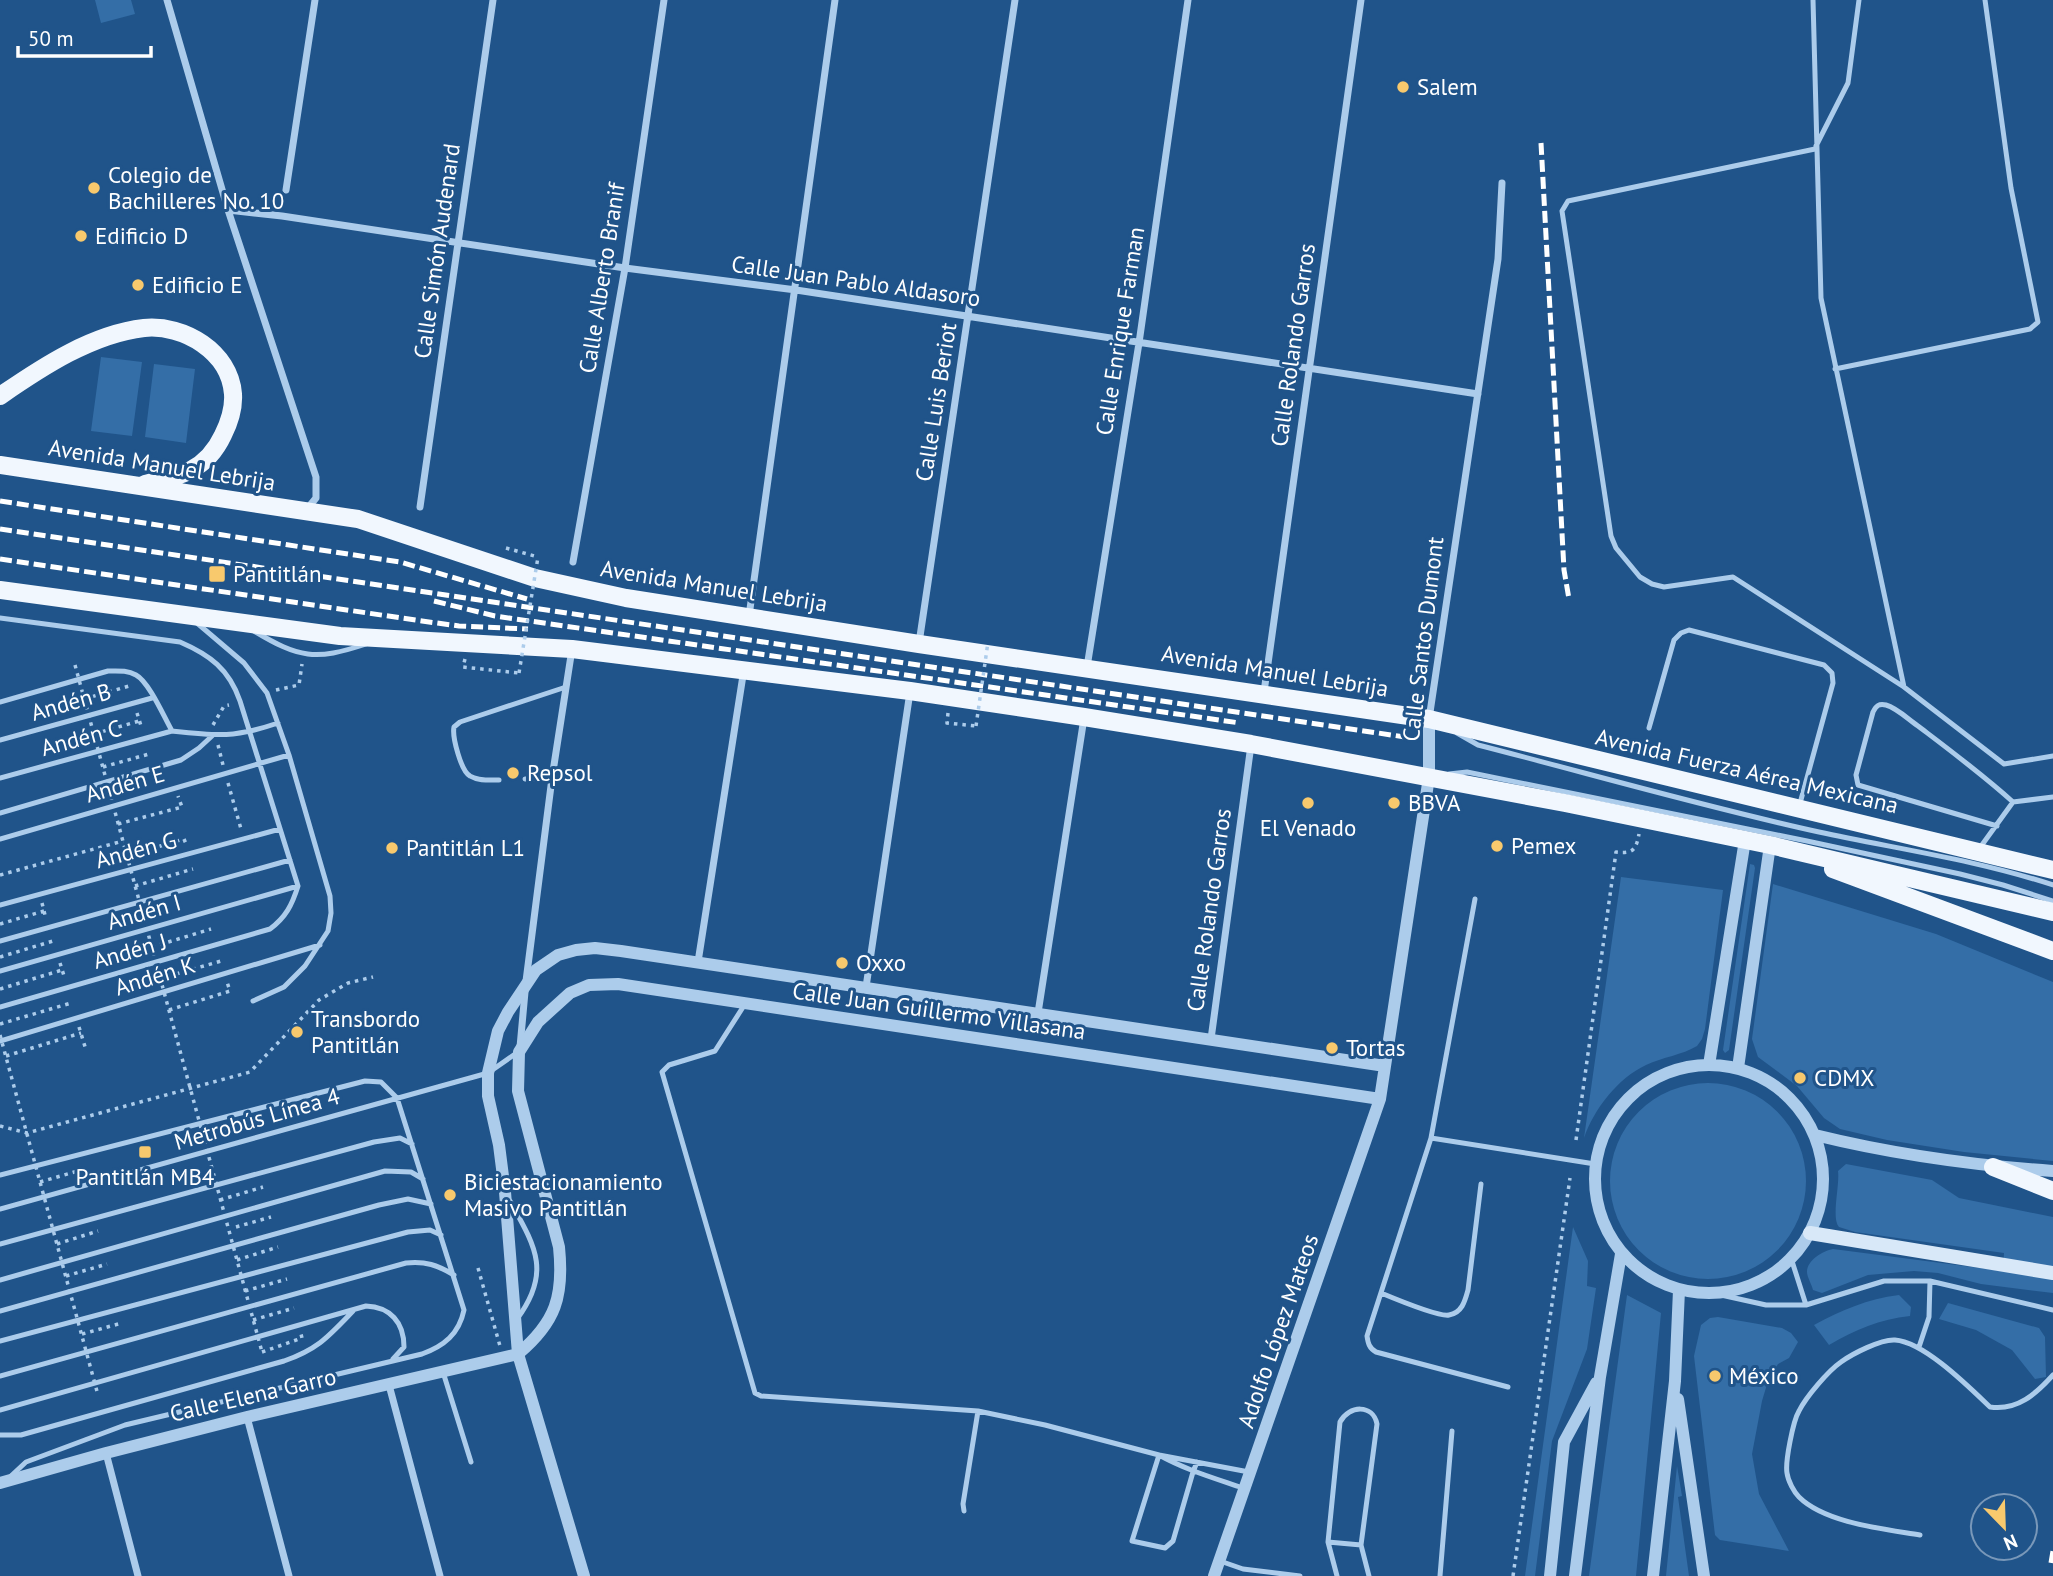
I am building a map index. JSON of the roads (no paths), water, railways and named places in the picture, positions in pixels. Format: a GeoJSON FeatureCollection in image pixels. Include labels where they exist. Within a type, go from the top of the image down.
{"type":"FeatureCollection","features":[{"type":"Feature","properties":{"kind":"main road"},"geometry":{"type":"LineString","coordinates":[[0,396],[29,376],[78,349],[110,336],[143,328],[162,327],[181,331],[202,342],[228,373],[233,394],[232,414],[222,438],[207,460],[193,470],[176,477],[133,486]]}},
{"type":"Feature","properties":{"kind":"main road","name":"Avenida Manuel Lebrija"},"geometry":{"type":"LineString","coordinates":[[0,465],[358,519],[568,587],[749,618],[1429,719]]}},
{"type":"Feature","properties":{"kind":"main road"},"geometry":{"type":"LineString","coordinates":[[0,590],[242,624],[381,639],[572,649],[744,669],[1084,717],[1251,744],[1642,819],[1770,845],[2053,912]]}},
{"type":"Feature","properties":{"kind":"main road","name":"Avenida Fuerza Aérea Mexicana"},"geometry":{"type":"LineString","coordinates":[[1429,719],[2053,870]]}},
{"type":"Feature","properties":{"kind":"main road"},"geometry":{"type":"LineString","coordinates":[[1770,845],[2053,951]]}},
{"type":"Feature","properties":{"kind":"main road"},"geometry":{"type":"LineString","coordinates":[[1993,1167],[2053,1191]]}},
{"type":"Feature","properties":{"kind":"main road"},"geometry":{"type":"LineString","coordinates":[[1810,1233],[2053,1273]]}},
{"type":"Feature","properties":{"kind":"street"},"geometry":{"type":"LineString","coordinates":[[167,0],[228,211],[316,477],[316,498],[305,512]]}},
{"type":"Feature","properties":{"kind":"street"},"geometry":{"type":"LineString","coordinates":[[286,190],[315,0]]}},
{"type":"Feature","properties":{"kind":"street","name":"Calle Simón Audenard"},"geometry":{"type":"LineString","coordinates":[[420,507],[493,0]]}},
{"type":"Feature","properties":{"kind":"street","name":"Calle Alberto Branif"},"geometry":{"type":"LineString","coordinates":[[573,562],[625,268],[664,0]]}},
{"type":"Feature","properties":{"kind":"street"},"geometry":{"type":"LineString","coordinates":[[749,618],[835,0]]}},
{"type":"Feature","properties":{"kind":"street","name":"Calle Luis Beriot"},"geometry":{"type":"LineString","coordinates":[[919,644],[1015,0]]}},
{"type":"Feature","properties":{"kind":"street","name":"Calle Enrique Farman"},"geometry":{"type":"LineString","coordinates":[[1087,668],[1139,343],[1188,0]]}},
{"type":"Feature","properties":{"kind":"street","name":"Calle Rolando Garros"},"geometry":{"type":"LineString","coordinates":[[1263,695],[1361,0]]}},
{"type":"Feature","properties":{"kind":"street","name":"Calle Santos Dumont"},"geometry":{"type":"LineString","coordinates":[[1380,1099],[1429,777],[1429,719],[1498,259],[1502,183]]}},
{"type":"Feature","properties":{"kind":"street","name":"Calle Juan Pablo Aldasoro"},"geometry":{"type":"LineString","coordinates":[[228,211],[282,216],[625,268],[796,290],[1478,394]]}},
{"type":"Feature","properties":{"kind":"street"},"geometry":{"type":"LineString","coordinates":[[518,1354],[537,1338],[550,1319],[561,1287],[559,1247],[518,1091],[526,985],[552,778],[572,649]]}},
{"type":"Feature","properties":{"kind":"street"},"geometry":{"type":"LineString","coordinates":[[698,962],[744,669]]}},
{"type":"Feature","properties":{"kind":"street"},"geometry":{"type":"LineString","coordinates":[[866,987],[911,691]]}},
{"type":"Feature","properties":{"kind":"street"},"geometry":{"type":"LineString","coordinates":[[1038,1013],[1084,717]]}},
{"type":"Feature","properties":{"kind":"street","name":"Calle Rolando Garros"},"geometry":{"type":"LineString","coordinates":[[1211,1039],[1251,744]]}},
{"type":"Feature","properties":{"kind":"street"},"geometry":{"type":"LineString","coordinates":[[1709,1065],[1745,841]]}},
{"type":"Feature","properties":{"kind":"street"},"geometry":{"type":"LineString","coordinates":[[1738,1068],[1770,845]]}},
{"type":"Feature","properties":{"kind":"street","name":"Calle Juan Guillermo Villasana"},"geometry":{"type":"LineString","coordinates":[[584,1576],[518,1354],[505,1192],[499,1145],[488,1096],[488,1073],[498,1031],[536,970],[550,960],[558,955],[586,948],[698,962],[1385,1066]]}},
{"type":"Feature","properties":{"kind":"street","name":"Calle Juan Guillermo Villasana"},"geometry":{"type":"LineString","coordinates":[[519,1052],[530,1033],[549,1011],[570,993],[589,985],[618,984],[1380,1099]]}},
{"type":"Feature","properties":{"kind":"street"},"geometry":{"type":"LineString","coordinates":[[1709,1065],[1738,1068],[1764,1078],[1785,1093],[1802,1112],[1815,1135],[1821,1159],[1823,1183],[1819,1207],[1810,1233],[1791,1258],[1774,1272],[1755,1283],[1734,1290],[1712,1293],[1679,1290],[1658,1282],[1621,1254],[1604,1227],[1595,1196],[1595,1164],[1604,1133],[1621,1105],[1646,1083],[1676,1069],[1709,1065]]}},
{"type":"Feature","properties":{"kind":"street","name":"Adolfo López Mateos"},"geometry":{"type":"LineString","coordinates":[[1214,1576],[1380,1099]]}},
{"type":"Feature","properties":{"kind":"street"},"geometry":{"type":"LineString","coordinates":[[1815,1135],[1928,1159],[2053,1171]]}},
{"type":"Feature","properties":{"kind":"street"},"geometry":{"type":"LineString","coordinates":[[1575,1576],[1600,1377],[1621,1254]]}},
{"type":"Feature","properties":{"kind":"street"},"geometry":{"type":"LineString","coordinates":[[1653,1576],[1675,1381],[1679,1290]]}},
{"type":"Feature","properties":{"kind":"street","name":"Calle Elena Garro"},"geometry":{"type":"LineString","coordinates":[[3,1482],[247,1417],[518,1354]]}},
{"type":"Feature","properties":{"kind":"street"},"geometry":{"type":"LineString","coordinates":[[1550,1576],[1564,1442],[1600,1377]]}},
{"type":"Feature","properties":{"kind":"street"},"geometry":{"type":"LineString","coordinates":[[1675,1381],[1704,1576]]}},
{"type":"Feature","properties":{"kind":"street"},"geometry":{"type":"LineString","coordinates":[[389,1385],[440,1576]]}},
{"type":"Feature","properties":{"kind":"street"},"geometry":{"type":"LineString","coordinates":[[247,1417],[289,1576]]}},
{"type":"Feature","properties":{"kind":"street"},"geometry":{"type":"LineString","coordinates":[[106,1453],[138,1576]]}},
{"type":"Feature","properties":{"kind":"lane"},"geometry":{"type":"LineString","coordinates":[[1813,0],[1821,299],[1904,687]]}},
{"type":"Feature","properties":{"kind":"lane"},"geometry":{"type":"LineString","coordinates":[[1815,149],[1848,83],[1859,0]]}},
{"type":"Feature","properties":{"kind":"lane"},"geometry":{"type":"LineString","coordinates":[[1835,369],[2030,329],[2038,322],[2011,188],[1984,0]]}},
{"type":"Feature","properties":{"kind":"lane"},"geometry":{"type":"LineString","coordinates":[[1815,149],[1568,201],[1564,205],[1562,211],[1611,536],[1616,548],[1640,577],[1652,584],[1664,587],[1733,577],[1904,687],[2004,764],[2053,756]]}},
{"type":"Feature","properties":{"kind":"lane"},"geometry":{"type":"LineString","coordinates":[[189,617],[244,663],[267,693],[289,755],[330,896],[330,922],[320,945],[305,966],[284,987],[253,1001]]}},
{"type":"Feature","properties":{"kind":"lane"},"geometry":{"type":"LineString","coordinates":[[0,618],[180,642],[199,650],[227,672],[234,683],[251,732],[298,886]]}},
{"type":"Feature","properties":{"kind":"lane"},"geometry":{"type":"LineString","coordinates":[[1649,728],[1674,640],[1689,630],[1824,665],[1832,673],[1833,683],[1798,810]]}},
{"type":"Feature","properties":{"kind":"lane"},"geometry":{"type":"LineString","coordinates":[[0,702],[108,671],[124,671],[137,675],[172,731],[232,736],[278,723]]}},
{"type":"Feature","properties":{"kind":"lane"},"geometry":{"type":"LineString","coordinates":[[499,780],[472,778],[465,772],[453,734],[454,727],[471,718],[566,687]]}},
{"type":"Feature","properties":{"kind":"lane","name":"Andén B"},"geometry":{"type":"LineString","coordinates":[[0,740],[152,698]]}},
{"type":"Feature","properties":{"kind":"lane"},"geometry":{"type":"LineString","coordinates":[[1997,826],[1858,786],[1856,775],[1876,706],[1889,706],[1980,772],[2012,802]]}},
{"type":"Feature","properties":{"kind":"lane"},"geometry":{"type":"LineString","coordinates":[[1429,719],[1478,744],[1817,832],[1952,857],[2053,885]]}},
{"type":"Feature","properties":{"kind":"lane","name":"Andén C"},"geometry":{"type":"LineString","coordinates":[[0,778],[172,731]]}},
{"type":"Feature","properties":{"kind":"lane"},"geometry":{"type":"LineString","coordinates":[[0,813],[181,760],[212,736]]}},
{"type":"Feature","properties":{"kind":"lane","name":"Andén E"},"geometry":{"type":"LineString","coordinates":[[0,839],[289,755]]}},
{"type":"Feature","properties":{"kind":"lane"},"geometry":{"type":"LineString","coordinates":[[1429,777],[1467,772],[1523,782],[1959,874],[2053,901]]}},
{"type":"Feature","properties":{"kind":"lane"},"geometry":{"type":"LineString","coordinates":[[526,779],[552,778]]}},
{"type":"Feature","properties":{"kind":"lane"},"geometry":{"type":"LineString","coordinates":[[2012,802],[2053,797]]}},
{"type":"Feature","properties":{"kind":"lane"},"geometry":{"type":"LineString","coordinates":[[1978,851],[2012,802]]}},
{"type":"Feature","properties":{"kind":"lane","name":"Andén G"},"geometry":{"type":"LineString","coordinates":[[0,905],[280,829]]}},
{"type":"Feature","properties":{"kind":"lane"},"geometry":{"type":"LineString","coordinates":[[0,941],[290,860]]}},
{"type":"Feature","properties":{"kind":"lane","name":"Andén J"},"geometry":{"type":"LineString","coordinates":[[0,1007],[270,929],[282,920],[292,906],[298,886]]}},
{"type":"Feature","properties":{"kind":"lane","name":"Andén I"},"geometry":{"type":"LineString","coordinates":[[0,971],[298,886]]}},
{"type":"Feature","properties":{"kind":"lane"},"geometry":{"type":"LineString","coordinates":[[1475,899],[1431,1138],[1367,1336],[1372,1350],[1508,1387]]}},
{"type":"Feature","properties":{"kind":"lane","name":"Andén K"},"geometry":{"type":"LineString","coordinates":[[0,1041],[320,945]]}},
{"type":"Feature","properties":{"kind":"lane"},"geometry":{"type":"LineString","coordinates":[[745,1004],[715,1051],[669,1065],[662,1072],[752,1390],[761,1396],[978,1411],[1045,1425],[1159,1455],[1251,1473]]}},
{"type":"Feature","properties":{"kind":"lane","name":"Metrobús Línea 4"},"geometry":{"type":"LineString","coordinates":[[0,1209],[488,1073],[519,1052]]}},
{"type":"Feature","properties":{"kind":"lane"},"geometry":{"type":"LineString","coordinates":[[0,1175],[365,1081],[380,1082],[397,1098],[464,1310],[455,1332],[446,1343],[434,1350],[125,1425],[26,1462],[3,1482]]}},
{"type":"Feature","properties":{"kind":"lane"},"geometry":{"type":"LineString","coordinates":[[0,1244],[374,1142],[400,1138],[412,1144]]}},
{"type":"Feature","properties":{"kind":"lane"},"geometry":{"type":"LineString","coordinates":[[1431,1138],[1595,1164]]}},
{"type":"Feature","properties":{"kind":"lane"},"geometry":{"type":"LineString","coordinates":[[0,1280],[385,1171],[411,1172],[423,1179]]}},
{"type":"Feature","properties":{"kind":"lane"},"geometry":{"type":"LineString","coordinates":[[1381,1293],[1446,1316],[1458,1311],[1465,1303],[1468,1290],[1481,1184]]}},
{"type":"Feature","properties":{"kind":"lane"},"geometry":{"type":"LineString","coordinates":[[505,1192],[533,1242],[539,1266],[533,1293],[515,1322]]}},
{"type":"Feature","properties":{"kind":"lane"},"geometry":{"type":"LineString","coordinates":[[0,1311],[379,1205],[408,1199],[431,1204]]}},
{"type":"Feature","properties":{"kind":"lane"},"geometry":{"type":"LineString","coordinates":[[0,1341],[408,1232],[430,1230],[441,1235]]}},
{"type":"Feature","properties":{"kind":"lane"},"geometry":{"type":"LineString","coordinates":[[1791,1258],[1806,1305]]}},
{"type":"Feature","properties":{"kind":"lane"},"geometry":{"type":"LineString","coordinates":[[0,1376],[405,1263],[420,1261],[435,1264],[454,1275]]}},
{"type":"Feature","properties":{"kind":"lane"},"geometry":{"type":"LineString","coordinates":[[1712,1293],[1766,1306],[1806,1305],[1884,1281],[1930,1282],[2053,1310]]}},
{"type":"Feature","properties":{"kind":"lane"},"geometry":{"type":"LineString","coordinates":[[1919,1347],[1929,1317],[1930,1282]]}},
{"type":"Feature","properties":{"kind":"lane"},"geometry":{"type":"LineString","coordinates":[[0,1410],[366,1306],[378,1306],[399,1322],[404,1347],[391,1361]]}},
{"type":"Feature","properties":{"kind":"lane"},"geometry":{"type":"LineString","coordinates":[[0,1435],[21,1435],[284,1361],[321,1344],[355,1309]]}},
{"type":"Feature","properties":{"kind":"lane"},"geometry":{"type":"LineString","coordinates":[[1920,1535],[1854,1524],[1807,1504],[1796,1494],[1787,1475],[1787,1465],[1797,1414],[1840,1363],[1881,1342],[1894,1340],[1919,1347],[1990,1407],[2004,1409],[2020,1404],[2053,1375]]}},
{"type":"Feature","properties":{"kind":"lane"},"geometry":{"type":"LineString","coordinates":[[443,1372],[471,1462]]}},
{"type":"Feature","properties":{"kind":"lane"},"geometry":{"type":"LineString","coordinates":[[1337,1576],[1328,1542],[1340,1422],[1349,1411],[1357,1408],[1368,1410],[1377,1419],[1360,1545],[1369,1576]]}},
{"type":"Feature","properties":{"kind":"lane"},"geometry":{"type":"LineString","coordinates":[[964,1511],[978,1411]]}},
{"type":"Feature","properties":{"kind":"lane"},"geometry":{"type":"LineString","coordinates":[[1440,1576],[1452,1431]]}},
{"type":"Feature","properties":{"kind":"lane"},"geometry":{"type":"LineString","coordinates":[[1159,1455],[1132,1541],[1164,1548],[1171,1544],[1197,1462]]}},
{"type":"Feature","properties":{"kind":"lane"},"geometry":{"type":"LineString","coordinates":[[1159,1455],[1194,1472],[1245,1488]]}},
{"type":"Feature","properties":{"kind":"lane"},"geometry":{"type":"LineString","coordinates":[[1328,1542],[1360,1545]]}},
{"type":"Feature","properties":{"kind":"lane"},"geometry":{"type":"LineString","coordinates":[[1220,1561],[1265,1574],[1300,1576]]}},
{"type":"Feature","properties":{"kind":"railway"},"geometry":{"type":"LineString","coordinates":[[1541,143],[1564,570],[1569,599]]}},
{"type":"Feature","properties":{"kind":"railway"},"geometry":{"type":"LineString","coordinates":[[0,501],[400,562],[527,599]]}},
{"type":"Feature","properties":{"kind":"railway"},"geometry":{"type":"LineString","coordinates":[[0,529],[1405,737]]}},
{"type":"Feature","properties":{"kind":"railway"},"geometry":{"type":"LineString","coordinates":[[0,559],[459,626],[528,629]]}},
{"type":"Feature","properties":{"kind":"railway"},"geometry":{"type":"LineString","coordinates":[[434,601],[495,616],[1240,723]]}},
{"type":"Feature","properties":{"kind":"railway"},"geometry":{"type":"LineString","coordinates":[[2051,1563],[2053,1551]]}},
{"type":"Feature","properties":{"kind":"place","name":"Salem"},"geometry":{"type":"Point","coordinates":[1403,87]}},
{"type":"Feature","properties":{"kind":"place","name":"Colegio de Bachilleres No. 10"},"geometry":{"type":"Point","coordinates":[94,188]}},
{"type":"Feature","properties":{"kind":"place","name":"Edificio D"},"geometry":{"type":"Point","coordinates":[81,236]}},
{"type":"Feature","properties":{"kind":"place","name":"Edificio E"},"geometry":{"type":"Point","coordinates":[138,285]}},
{"type":"Feature","properties":{"kind":"place","name":"Pantitlán"},"geometry":{"type":"Point","coordinates":[217,574]}},
{"type":"Feature","properties":{"kind":"place","name":"Repsol"},"geometry":{"type":"Point","coordinates":[513,773]}},
{"type":"Feature","properties":{"kind":"place","name":"El Venado"},"geometry":{"type":"Point","coordinates":[1308,803]}},
{"type":"Feature","properties":{"kind":"place","name":"BBVA"},"geometry":{"type":"Point","coordinates":[1394,803]}},
{"type":"Feature","properties":{"kind":"place","name":"Pemex"},"geometry":{"type":"Point","coordinates":[1497,846]}},
{"type":"Feature","properties":{"kind":"place","name":"Pantitlán L1"},"geometry":{"type":"Point","coordinates":[392,848]}},
{"type":"Feature","properties":{"kind":"place","name":"Oxxo"},"geometry":{"type":"Point","coordinates":[842,963]}},
{"type":"Feature","properties":{"kind":"place","name":"Transbordo Pantitlán"},"geometry":{"type":"Point","coordinates":[297,1032]}},
{"type":"Feature","properties":{"kind":"place","name":"Tortas"},"geometry":{"type":"Point","coordinates":[1332,1048]}},
{"type":"Feature","properties":{"kind":"place","name":"CDMX"},"geometry":{"type":"Point","coordinates":[1800,1078]}},
{"type":"Feature","properties":{"kind":"place","name":"Pantitlán MB4"},"geometry":{"type":"Point","coordinates":[145,1152]}},
{"type":"Feature","properties":{"kind":"place","name":"Biciestacionamiento Masivo Pantitlán"},"geometry":{"type":"Point","coordinates":[450,1195]}},
{"type":"Feature","properties":{"kind":"place","name":"México"},"geometry":{"type":"Point","coordinates":[1715,1376]}}]}
